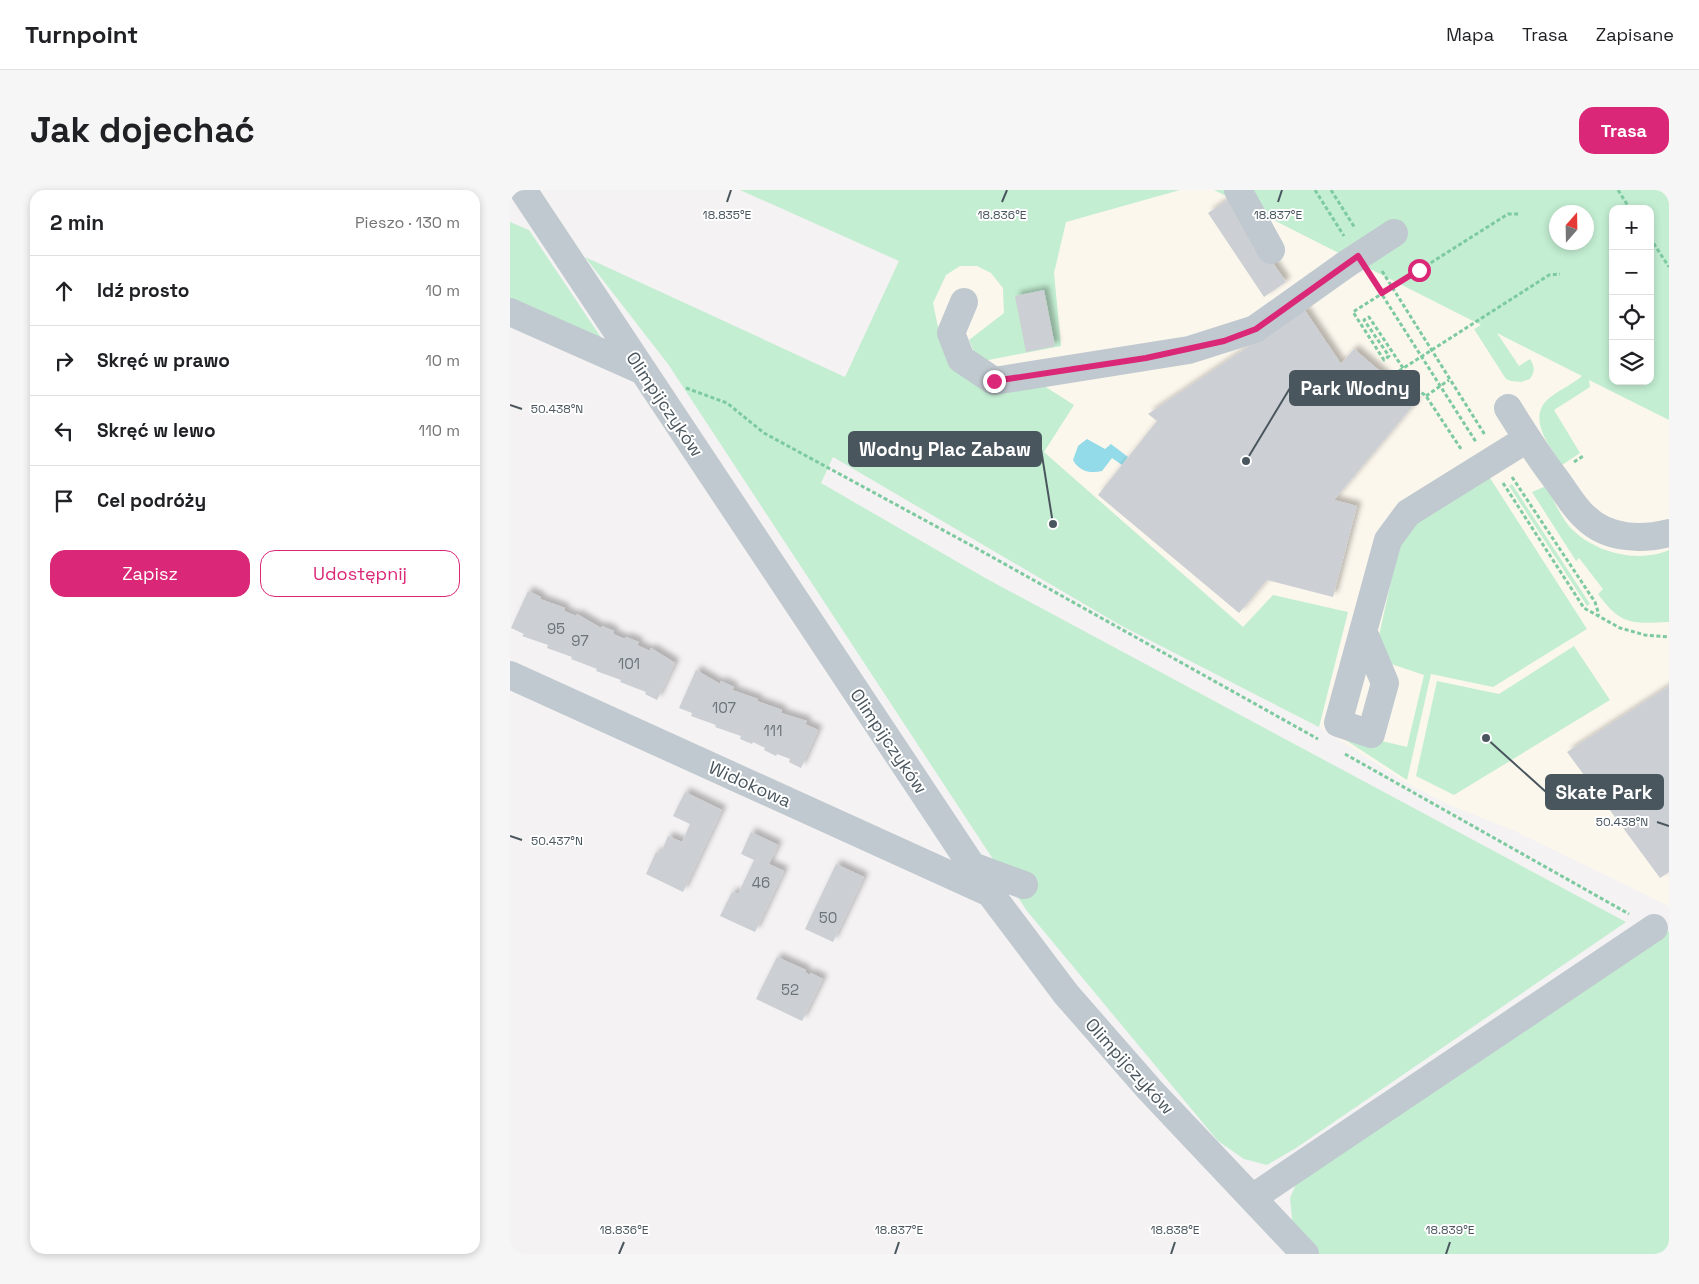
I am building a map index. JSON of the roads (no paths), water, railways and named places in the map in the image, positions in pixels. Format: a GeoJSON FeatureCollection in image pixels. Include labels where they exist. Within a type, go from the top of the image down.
{"type":"FeatureCollection","features":[{"type":"Feature","properties":{"kind":"street","name":"Olimpijczyków"},"geometry":{"type":"LineString","coordinates":[[523,190],[990,893],[1066,994],[1150,1090],[1305,1254]]}},
{"type":"Feature","properties":{"kind":"street"},"geometry":{"type":"LineString","coordinates":[[1238,190],[1271,250]]}},
{"type":"Feature","properties":{"kind":"street"},"geometry":{"type":"LineString","coordinates":[[964,302],[950,333],[961,359],[994,381],[1146,358],[1224,341],[1256,329],[1394,233]]}},
{"type":"Feature","properties":{"kind":"street"},"geometry":{"type":"LineString","coordinates":[[510,312],[643,371]]}},
{"type":"Feature","properties":{"kind":"street"},"geometry":{"type":"LineString","coordinates":[[1508,408],[1527,439],[1585,518],[1599,527],[1623,537],[1655,537],[1669,533]]}},
{"type":"Feature","properties":{"kind":"street"},"geometry":{"type":"LineString","coordinates":[[1363,631],[1388,540],[1408,513],[1478,459],[1527,439]]}},
{"type":"Feature","properties":{"kind":"street","name":"Widokowa"},"geometry":{"type":"LineString","coordinates":[[510,675],[990,893]]}},
{"type":"Feature","properties":{"kind":"street"},"geometry":{"type":"LineString","coordinates":[[972,866],[1024,885]]}},
{"type":"Feature","properties":{"kind":"street"},"geometry":{"type":"LineString","coordinates":[[1252,1198],[1654,928]]}},
{"type":"Feature","properties":{"kind":"water"},"geometry":{"type":"Polygon","coordinates":[[[1087,439],[1105,449],[1111,444],[1128,457],[1122,465],[1112,458],[1102,471],[1085,471],[1078,467],[1073,460],[1078,446],[1087,439]]]}},
{"type":"Feature","properties":{"kind":"place","name":"Park Wodny"},"geometry":{"type":"Point","coordinates":[1246,461]}},
{"type":"Feature","properties":{"kind":"place","name":"Wodny Plac Zabaw"},"geometry":{"type":"Point","coordinates":[1053,524]}},
{"type":"Feature","properties":{"kind":"place","name":"Skate Park"},"geometry":{"type":"Point","coordinates":[1486,738]}}]}
